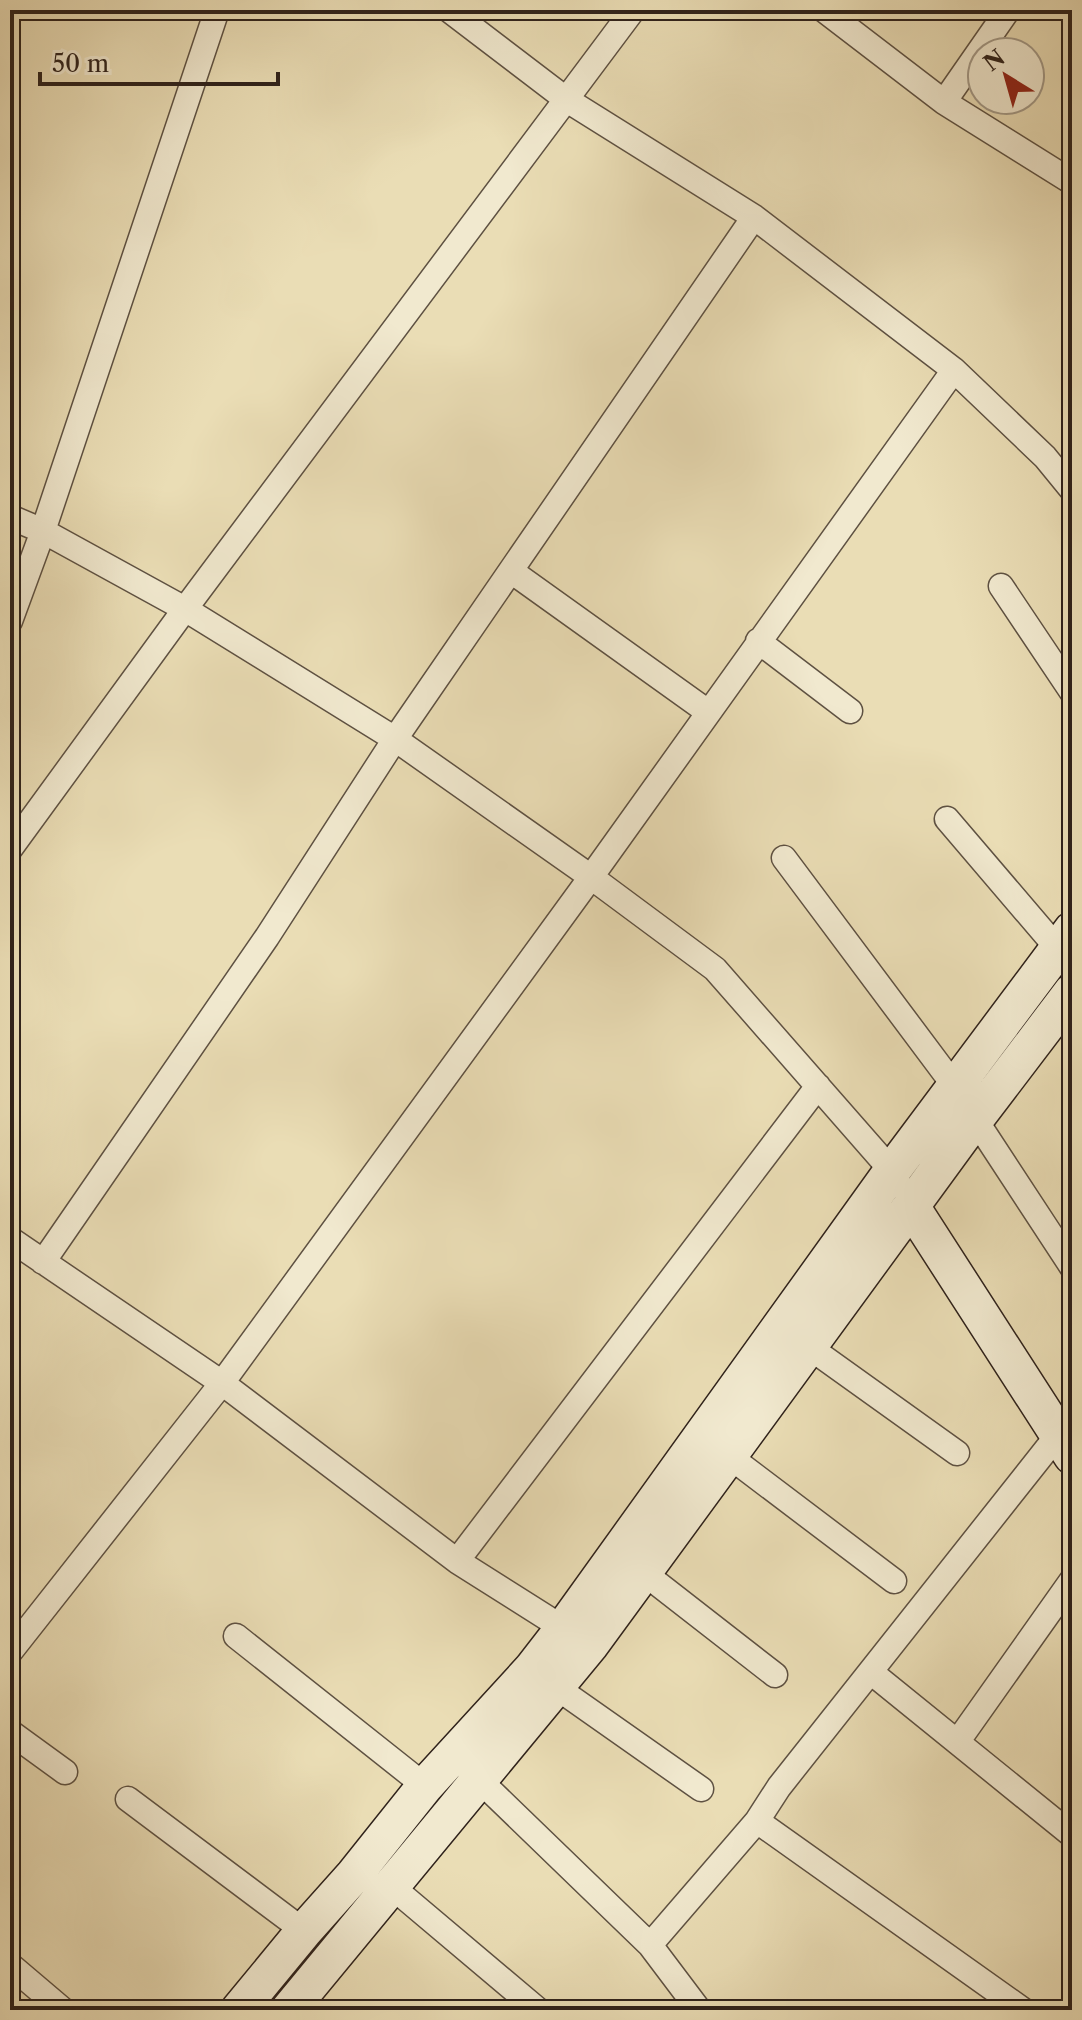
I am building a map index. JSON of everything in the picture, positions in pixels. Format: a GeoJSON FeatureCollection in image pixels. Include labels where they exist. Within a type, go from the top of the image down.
{"type":"FeatureCollection","features":[{"type":"Feature","properties":{"kind":"street"},"geometry":{"type":"LineString","coordinates":[[10,621],[217,10]]}},
{"type":"Feature","properties":{"kind":"street"},"geometry":{"type":"LineString","coordinates":[[449,10],[567,100],[754,217],[954,370],[1045,457],[1072,490]]}},
{"type":"Feature","properties":{"kind":"street"},"geometry":{"type":"LineString","coordinates":[[10,849],[185,609],[633,10]]}},
{"type":"Feature","properties":{"kind":"street"},"geometry":{"type":"LineString","coordinates":[[824,10],[944,102],[1072,182]]}},
{"type":"Feature","properties":{"kind":"street"},"geometry":{"type":"LineString","coordinates":[[944,102],[1008,10]]}},
{"type":"Feature","properties":{"kind":"street"},"geometry":{"type":"LineString","coordinates":[[43,1262],[267,937],[395,739],[754,217]]}},
{"type":"Feature","properties":{"kind":"street"},"geometry":{"type":"LineString","coordinates":[[14,1638],[222,1383],[591,877],[954,370]]}},
{"type":"Feature","properties":{"kind":"street"},"geometry":{"type":"LineString","coordinates":[[10,517],[43,531],[185,609],[395,739],[715,969],[892,1171],[911,1206],[1065,1446],[872,1673],[779,1787],[757,1821],[650,1945]]}},
{"type":"Feature","properties":{"kind":"street"},"geometry":{"type":"LineString","coordinates":[[511,571],[708,712]]}},
{"type":"Feature","properties":{"kind":"street"},"geometry":{"type":"LineString","coordinates":[[1001,586],[1072,692]]}},
{"type":"Feature","properties":{"kind":"street"},"geometry":{"type":"LineString","coordinates":[[758,641],[850,711]]}},
{"type":"Feature","properties":{"kind":"street"},"geometry":{"type":"LineString","coordinates":[[289,2010],[479,1778],[544,1679],[715,1446],[892,1171],[1065,940],[947,819]]}},
{"type":"Feature","properties":{"kind":"street"},"geometry":{"type":"LineString","coordinates":[[784,858],[956,1088]]}},
{"type":"Feature","properties":{"kind":"street"},"geometry":{"type":"LineString","coordinates":[[577,1636],[644,1573],[715,1446],[809,1347],[1072,992]]}},
{"type":"Feature","properties":{"kind":"street"},"geometry":{"type":"LineString","coordinates":[[457,1561],[818,1086]]}},
{"type":"Feature","properties":{"kind":"street"},"geometry":{"type":"LineString","coordinates":[[975,1119],[1072,1267]]}},
{"type":"Feature","properties":{"kind":"street"},"geometry":{"type":"LineString","coordinates":[[10,1239],[222,1383],[457,1561],[577,1636]]}},
{"type":"Feature","properties":{"kind":"street"},"geometry":{"type":"LineString","coordinates":[[809,1347],[957,1453]]}},
{"type":"Feature","properties":{"kind":"street"},"geometry":{"type":"LineString","coordinates":[[715,1446],[894,1581]]}},
{"type":"Feature","properties":{"kind":"street"},"geometry":{"type":"LineString","coordinates":[[644,1573],[775,1675]]}},
{"type":"Feature","properties":{"kind":"street"},"geometry":{"type":"LineString","coordinates":[[958,1741],[1072,1580]]}},
{"type":"Feature","properties":{"kind":"street"},"geometry":{"type":"LineString","coordinates":[[236,1636],[425,1786]]}},
{"type":"Feature","properties":{"kind":"street"},"geometry":{"type":"LineString","coordinates":[[872,1673],[1072,1835]]}},
{"type":"Feature","properties":{"kind":"street"},"geometry":{"type":"LineString","coordinates":[[239,2010],[451,1756],[544,1679]]}},
{"type":"Feature","properties":{"kind":"street"},"geometry":{"type":"LineString","coordinates":[[544,1679],[701,1789]]}},
{"type":"Feature","properties":{"kind":"street"},"geometry":{"type":"LineString","coordinates":[[10,1732],[65,1772]]}},
{"type":"Feature","properties":{"kind":"street"},"geometry":{"type":"LineString","coordinates":[[451,1756],[479,1778],[650,1945],[699,2010]]}},
{"type":"Feature","properties":{"kind":"street"},"geometry":{"type":"LineString","coordinates":[[128,1799],[304,1931]]}},
{"type":"Feature","properties":{"kind":"street"},"geometry":{"type":"LineString","coordinates":[[757,1821],[1023,2010]]}},
{"type":"Feature","properties":{"kind":"street"},"geometry":{"type":"LineString","coordinates":[[391,1886],[538,2010]]}},
{"type":"Feature","properties":{"kind":"street"},"geometry":{"type":"LineString","coordinates":[[10,1965],[63,2010]]}}]}
